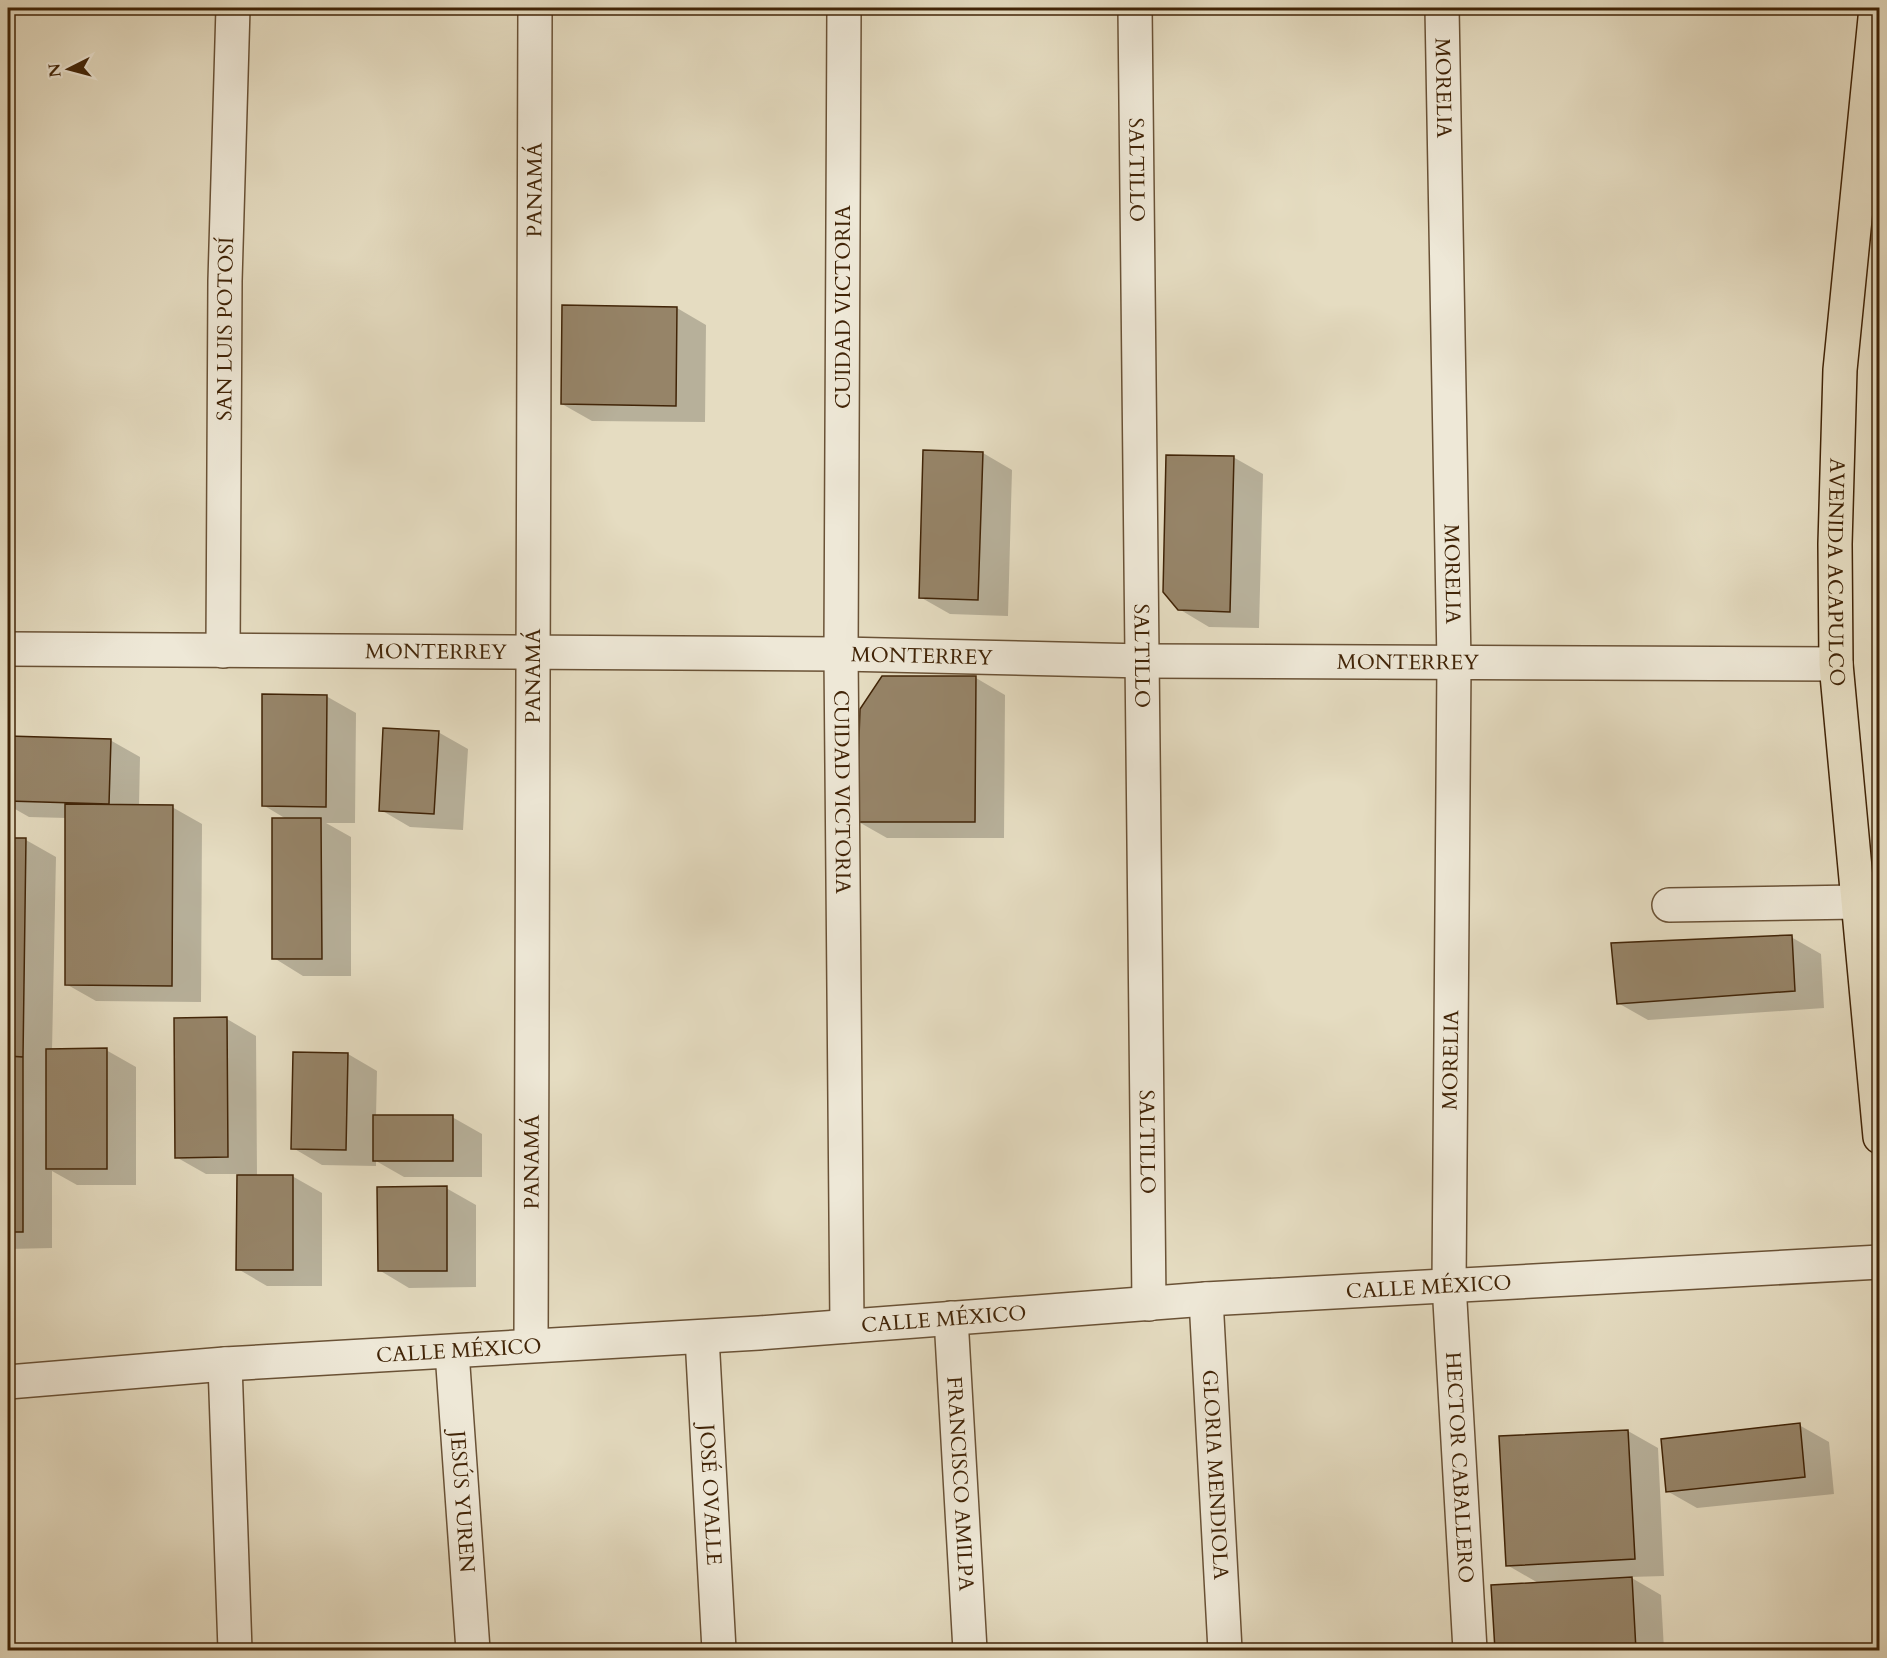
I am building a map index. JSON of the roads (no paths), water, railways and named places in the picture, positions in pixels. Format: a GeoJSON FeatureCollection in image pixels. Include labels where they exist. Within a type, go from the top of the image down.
{"type":"FeatureCollection","features":[{"type":"Feature","properties":{"kind":"main road","name":"AVENIDA ACAPULCO"},"geometry":{"type":"LineString","coordinates":[[1876,8],[1840,370],[1835,544],[1836,664],[1880,1137]]}},
{"type":"Feature","properties":{"kind":"street","name":"SAN LUIS POTOSÍ"},"geometry":{"type":"LineString","coordinates":[[223,651],[225,281],[233,8]]}},
{"type":"Feature","properties":{"kind":"street","name":"PANAMÁ"},"geometry":{"type":"LineString","coordinates":[[531,1345],[531,653],[535,8]]}},
{"type":"Feature","properties":{"kind":"street","name":"CUIDAD VICTORIA"},"geometry":{"type":"LineString","coordinates":[[844,8],[842,654],[847,1326]]}},
{"type":"Feature","properties":{"kind":"street","name":"SALTILLO"},"geometry":{"type":"LineString","coordinates":[[1135,8],[1144,662],[1149,1304]]}},
{"type":"Feature","properties":{"kind":"street","name":"MORELIA"},"geometry":{"type":"LineString","coordinates":[[1442,8],[1454,663],[1449,1284]]}},
{"type":"Feature","properties":{"kind":"street","name":"MONTERREY"},"geometry":{"type":"LineString","coordinates":[[8,649],[842,654],[1144,662],[1836,664]]}},
{"type":"Feature","properties":{"kind":"street"},"geometry":{"type":"LineString","coordinates":[[1669,905],[1858,902]]}},
{"type":"Feature","properties":{"kind":"street","name":"CALLE MÉXICO"},"geometry":{"type":"LineString","coordinates":[[8,1382],[225,1364],[702,1337],[1206,1299],[1880,1262]]}},
{"type":"Feature","properties":{"kind":"street","name":"HECTOR CABALLERO"},"geometry":{"type":"LineString","coordinates":[[1449,1284],[1470,1650]]}},
{"type":"Feature","properties":{"kind":"street","name":"GLORIA MENDIOLA"},"geometry":{"type":"LineString","coordinates":[[1206,1299],[1225,1650]]}},
{"type":"Feature","properties":{"kind":"street","name":"FRANCISCO AMILPA"},"geometry":{"type":"LineString","coordinates":[[951,1318],[970,1650]]}},
{"type":"Feature","properties":{"kind":"street","name":"JOSÉ OVALLE"},"geometry":{"type":"LineString","coordinates":[[702,1337],[719,1650]]}},
{"type":"Feature","properties":{"kind":"street","name":"JESÚS YUREN"},"geometry":{"type":"LineString","coordinates":[[452,1352],[473,1650]]}},
{"type":"Feature","properties":{"kind":"street"},"geometry":{"type":"LineString","coordinates":[[225,1364],[235,1650]]}}]}
